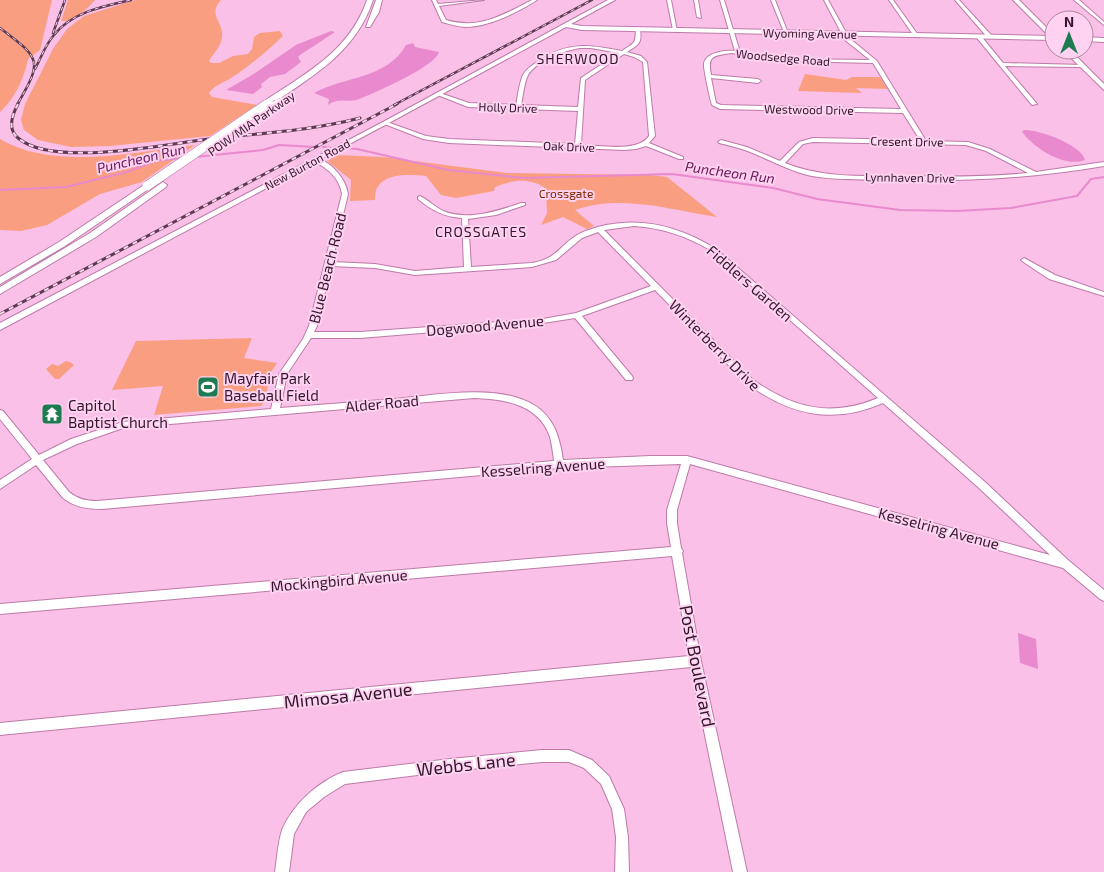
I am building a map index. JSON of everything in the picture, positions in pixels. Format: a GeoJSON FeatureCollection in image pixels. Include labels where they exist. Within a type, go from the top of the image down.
{"type":"FeatureCollection","features":[{"type":"Feature","properties":{"kind":"main road","name":"POW/MIA Parkway"},"geometry":{"type":"LineString","coordinates":[[0,281],[62,244],[311,73],[342,47],[361,24],[370,0]]}},
{"type":"Feature","properties":{"kind":"main road","name":"POW/MIA Parkway"},"geometry":{"type":"LineString","coordinates":[[0,291],[93,235],[313,80],[348,51],[366,30],[376,12],[379,0]]}},
{"type":"Feature","properties":{"kind":"main road"},"geometry":{"type":"LineString","coordinates":[[1016,0],[1044,29]]}},
{"type":"Feature","properties":{"kind":"main road"},"geometry":{"type":"LineString","coordinates":[[1077,60],[1104,88]]}},
{"type":"Feature","properties":{"kind":"street"},"geometry":{"type":"LineString","coordinates":[[482,0],[435,2],[444,21],[465,27],[488,23],[536,0]]}},
{"type":"Feature","properties":{"kind":"street","name":"New Burton Road"},"geometry":{"type":"LineString","coordinates":[[0,327],[316,160],[612,0]]}},
{"type":"Feature","properties":{"kind":"street"},"geometry":{"type":"LineString","coordinates":[[669,0],[675,30]]}},
{"type":"Feature","properties":{"kind":"street"},"geometry":{"type":"LineString","coordinates":[[696,0],[699,17]]}},
{"type":"Feature","properties":{"kind":"street"},"geometry":{"type":"LineString","coordinates":[[722,0],[738,52]]}},
{"type":"Feature","properties":{"kind":"street"},"geometry":{"type":"LineString","coordinates":[[773,0],[786,32]]}},
{"type":"Feature","properties":{"kind":"street"},"geometry":{"type":"LineString","coordinates":[[826,0],[852,45],[875,62],[922,141]]}},
{"type":"Feature","properties":{"kind":"street"},"geometry":{"type":"LineString","coordinates":[[892,0],[916,35]]}},
{"type":"Feature","properties":{"kind":"street"},"geometry":{"type":"LineString","coordinates":[[957,0],[990,37]]}},
{"type":"Feature","properties":{"kind":"street"},"geometry":{"type":"LineString","coordinates":[[1076,0],[1104,24]]}},
{"type":"Feature","properties":{"kind":"street","name":"Wyoming Avenue"},"geometry":{"type":"LineString","coordinates":[[565,25],[638,29],[1044,39]]}},
{"type":"Feature","properties":{"kind":"street"},"geometry":{"type":"LineString","coordinates":[[578,146],[581,86],[584,77],[638,41],[638,29]]}},
{"type":"Feature","properties":{"kind":"street"},"geometry":{"type":"LineString","coordinates":[[979,37],[1034,104]]}},
{"type":"Feature","properties":{"kind":"street"},"geometry":{"type":"LineString","coordinates":[[518,107],[527,72],[565,48],[591,45],[624,52],[639,57],[646,66],[652,136],[646,144],[681,158]]}},
{"type":"Feature","properties":{"kind":"street","name":"Woodsedge Road"},"geometry":{"type":"LineString","coordinates":[[714,104],[706,64],[709,58],[720,53],[738,52],[790,60],[875,62]]}},
{"type":"Feature","properties":{"kind":"street"},"geometry":{"type":"LineString","coordinates":[[1002,64],[1083,66]]}},
{"type":"Feature","properties":{"kind":"street"},"geometry":{"type":"LineString","coordinates":[[708,76],[758,81]]}},
{"type":"Feature","properties":{"kind":"street","name":"Holly Drive"},"geometry":{"type":"LineString","coordinates":[[438,94],[468,105],[579,109]]}},
{"type":"Feature","properties":{"kind":"street","name":"Westwood Drive"},"geometry":{"type":"LineString","coordinates":[[714,104],[724,107],[905,111]]}},
{"type":"Feature","properties":{"kind":"street","name":"Oak Drive"},"geometry":{"type":"LineString","coordinates":[[385,123],[437,140],[624,148],[646,144]]}},
{"type":"Feature","properties":{"kind":"street","name":"Cresent Drive"},"geometry":{"type":"LineString","coordinates":[[781,163],[801,144],[813,140],[957,142],[981,147],[1035,174]]}},
{"type":"Feature","properties":{"kind":"street","name":"Lynnhaven Drive"},"geometry":{"type":"LineString","coordinates":[[721,142],[744,147],[802,171],[833,176],[935,178],[1035,174],[1063,172],[1104,164]]}},
{"type":"Feature","properties":{"kind":"street","name":"Blue Beach Road"},"geometry":{"type":"LineString","coordinates":[[275,411],[283,374],[313,326],[344,201],[345,189],[334,171],[316,160]]}},
{"type":"Feature","properties":{"kind":"street"},"geometry":{"type":"LineString","coordinates":[[420,198],[429,207],[443,214],[465,218],[494,213],[523,204]]}},
{"type":"Feature","properties":{"kind":"street"},"geometry":{"type":"LineString","coordinates":[[465,218],[468,269]]}},
{"type":"Feature","properties":{"kind":"street","name":"Fiddlers Garden"},"geometry":{"type":"LineString","coordinates":[[328,264],[375,266],[415,273],[532,265],[549,261],[582,235],[599,229],[625,224],[651,225],[677,230],[696,238],[714,250],[982,485],[1066,564]]}},
{"type":"Feature","properties":{"kind":"street","name":"Winterberry Drive"},"geometry":{"type":"LineString","coordinates":[[599,229],[764,394],[805,410],[832,413],[853,412],[884,399]]}},
{"type":"Feature","properties":{"kind":"street"},"geometry":{"type":"LineString","coordinates":[[1024,260],[1052,277],[1104,294]]}},
{"type":"Feature","properties":{"kind":"street","name":"Dogwood Avenue"},"geometry":{"type":"LineString","coordinates":[[308,335],[462,328],[543,321],[576,315],[656,287]]}},
{"type":"Feature","properties":{"kind":"street"},"geometry":{"type":"LineString","coordinates":[[576,315],[629,378]]}},
{"type":"Feature","properties":{"kind":"street","name":"Alder Road"},"geometry":{"type":"LineString","coordinates":[[0,485],[69,442],[124,425],[474,395],[500,396],[520,402],[542,417],[553,432],[559,464]]}},
{"type":"Feature","properties":{"kind":"street","name":"Kesselring Avenue"},"geometry":{"type":"LineString","coordinates":[[0,413],[70,499],[94,506],[559,464],[687,460],[1066,564],[1104,596]]}},
{"type":"Feature","properties":{"kind":"street","name":"Post Boulevard"},"geometry":{"type":"LineString","coordinates":[[687,460],[672,510],[672,523],[695,660],[740,872]]}},
{"type":"Feature","properties":{"kind":"street","name":"Mockingbird Avenue"},"geometry":{"type":"LineString","coordinates":[[0,608],[678,551]]}},
{"type":"Feature","properties":{"kind":"street","name":"Mimosa Avenue"},"geometry":{"type":"LineString","coordinates":[[0,729],[695,660]]}},
{"type":"Feature","properties":{"kind":"street","name":"Webbs Lane"},"geometry":{"type":"LineString","coordinates":[[282,872],[288,832],[302,808],[320,792],[343,778],[542,756],[569,756],[588,764],[606,780],[618,809],[622,837],[622,872]]}},
{"type":"Feature","properties":{"kind":"green space"},"geometry":{"type":"Polygon","coordinates":[[[0,0],[52,0],[40,50],[28,59],[18,88],[0,112],[0,0]]]}},
{"type":"Feature","properties":{"kind":"green space"},"geometry":{"type":"Polygon","coordinates":[[[68,0],[95,0],[75,17],[61,21],[68,0]]]}},
{"type":"Feature","properties":{"kind":"green space"},"geometry":{"type":"Polygon","coordinates":[[[135,0],[221,0],[217,5],[216,14],[221,27],[222,37],[219,47],[209,61],[211,63],[219,63],[233,56],[248,54],[252,49],[254,37],[260,33],[280,31],[283,36],[265,53],[231,78],[216,86],[209,93],[212,97],[257,105],[210,136],[110,146],[71,147],[38,140],[24,130],[21,120],[25,104],[53,49],[67,29],[84,16],[135,0]]]}},
{"type":"Feature","properties":{"kind":"green space"},"geometry":{"type":"Polygon","coordinates":[[[805,74],[846,80],[852,77],[880,77],[888,89],[856,88],[862,93],[798,91],[805,74]]]}},
{"type":"Feature","properties":{"kind":"green space"},"geometry":{"type":"Polygon","coordinates":[[[0,139],[21,149],[70,157],[121,155],[195,145],[142,182],[100,194],[47,225],[21,231],[0,230],[0,139]]]}},
{"type":"Feature","properties":{"kind":"green space","name":"Crossgate"},"geometry":{"type":"Polygon","coordinates":[[[335,155],[383,157],[507,173],[651,175],[667,177],[717,217],[664,207],[610,203],[575,210],[594,226],[587,229],[563,217],[541,225],[547,213],[546,189],[540,185],[527,181],[514,181],[495,187],[494,191],[456,198],[441,195],[426,176],[413,175],[386,179],[377,188],[375,200],[350,201],[351,180],[326,160],[335,155]]]}},
{"type":"Feature","properties":{"kind":"green space"},"geometry":{"type":"Polygon","coordinates":[[[252,338],[244,358],[277,363],[270,374],[265,400],[261,406],[154,415],[163,386],[112,390],[136,341],[252,338]]]}},
{"type":"Feature","properties":{"kind":"green space"},"geometry":{"type":"Polygon","coordinates":[[[66,361],[74,365],[59,379],[55,379],[46,369],[52,364],[58,366],[66,361]]]}},
{"type":"Feature","properties":{"kind":"shaded area"},"geometry":{"type":"Polygon","coordinates":[[[331,31],[335,32],[298,57],[301,62],[285,74],[270,77],[253,94],[226,90],[296,45],[331,31]]]}},
{"type":"Feature","properties":{"kind":"shaded area"},"geometry":{"type":"Polygon","coordinates":[[[413,43],[415,47],[439,52],[427,65],[403,79],[357,100],[339,101],[328,105],[329,99],[314,93],[326,87],[377,71],[398,56],[406,45],[413,43]]]}},
{"type":"Feature","properties":{"kind":"shaded area"},"geometry":{"type":"Polygon","coordinates":[[[1024,130],[1039,132],[1059,139],[1076,149],[1085,160],[1077,162],[1068,161],[1050,155],[1027,138],[1022,132],[1024,130]]]}},
{"type":"Feature","properties":{"kind":"shaded area"},"geometry":{"type":"Polygon","coordinates":[[[1018,633],[1036,639],[1038,669],[1020,663],[1018,633]]]}},
{"type":"Feature","properties":{"kind":"waterway","name":"Puncheon Run"},"geometry":{"type":"LineString","coordinates":[[195,157],[263,150],[279,145],[315,147]]}},
{"type":"Feature","properties":{"kind":"waterway","name":"Puncheon Run"},"geometry":{"type":"LineString","coordinates":[[323,147],[334,148]]}},
{"type":"Feature","properties":{"kind":"waterway","name":"Puncheon Run"},"geometry":{"type":"LineString","coordinates":[[344,148],[357,149],[448,170],[523,178],[672,174],[773,188],[817,199],[900,210],[957,211],[1011,208],[1077,196],[1091,179],[1104,177]]}},
{"type":"Feature","properties":{"kind":"waterway","name":"Puncheon Run"},"geometry":{"type":"LineString","coordinates":[[0,190],[66,187],[127,172],[155,161],[182,158]]}},
{"type":"Feature","properties":{"kind":"railway"},"geometry":{"type":"LineString","coordinates":[[53,33],[65,0]]}},
{"type":"Feature","properties":{"kind":"railway"},"geometry":{"type":"LineString","coordinates":[[35,69],[46,47],[61,27],[89,11],[131,0]]}},
{"type":"Feature","properties":{"kind":"railway"},"geometry":{"type":"LineString","coordinates":[[394,105],[592,0]]}},
{"type":"Feature","properties":{"kind":"railway"},"geometry":{"type":"LineString","coordinates":[[0,28],[24,47],[34,61],[31,78],[17,105]]}},
{"type":"Feature","properties":{"kind":"railway"},"geometry":{"type":"LineString","coordinates":[[18,104],[12,117],[13,130],[18,138],[34,147],[56,152],[110,152],[138,149],[304,129],[360,118]]}},
{"type":"Feature","properties":{"kind":"railway"},"geometry":{"type":"LineString","coordinates":[[0,314],[397,104]]}},
{"type":"Feature","properties":{"kind":"place","name":"Mayfair Park Baseball Field"},"geometry":{"type":"Point","coordinates":[208,387]}},
{"type":"Feature","properties":{"kind":"place","name":"Capitol Baptist Church"},"geometry":{"type":"Point","coordinates":[52,414]}},
{"type":"Feature","properties":{"kind":"district","name":"SHERWOOD"},"geometry":{"type":"Point","coordinates":[578,58]}},
{"type":"Feature","properties":{"kind":"district","name":"CROSSGATES"},"geometry":{"type":"Point","coordinates":[481,231]}}]}
